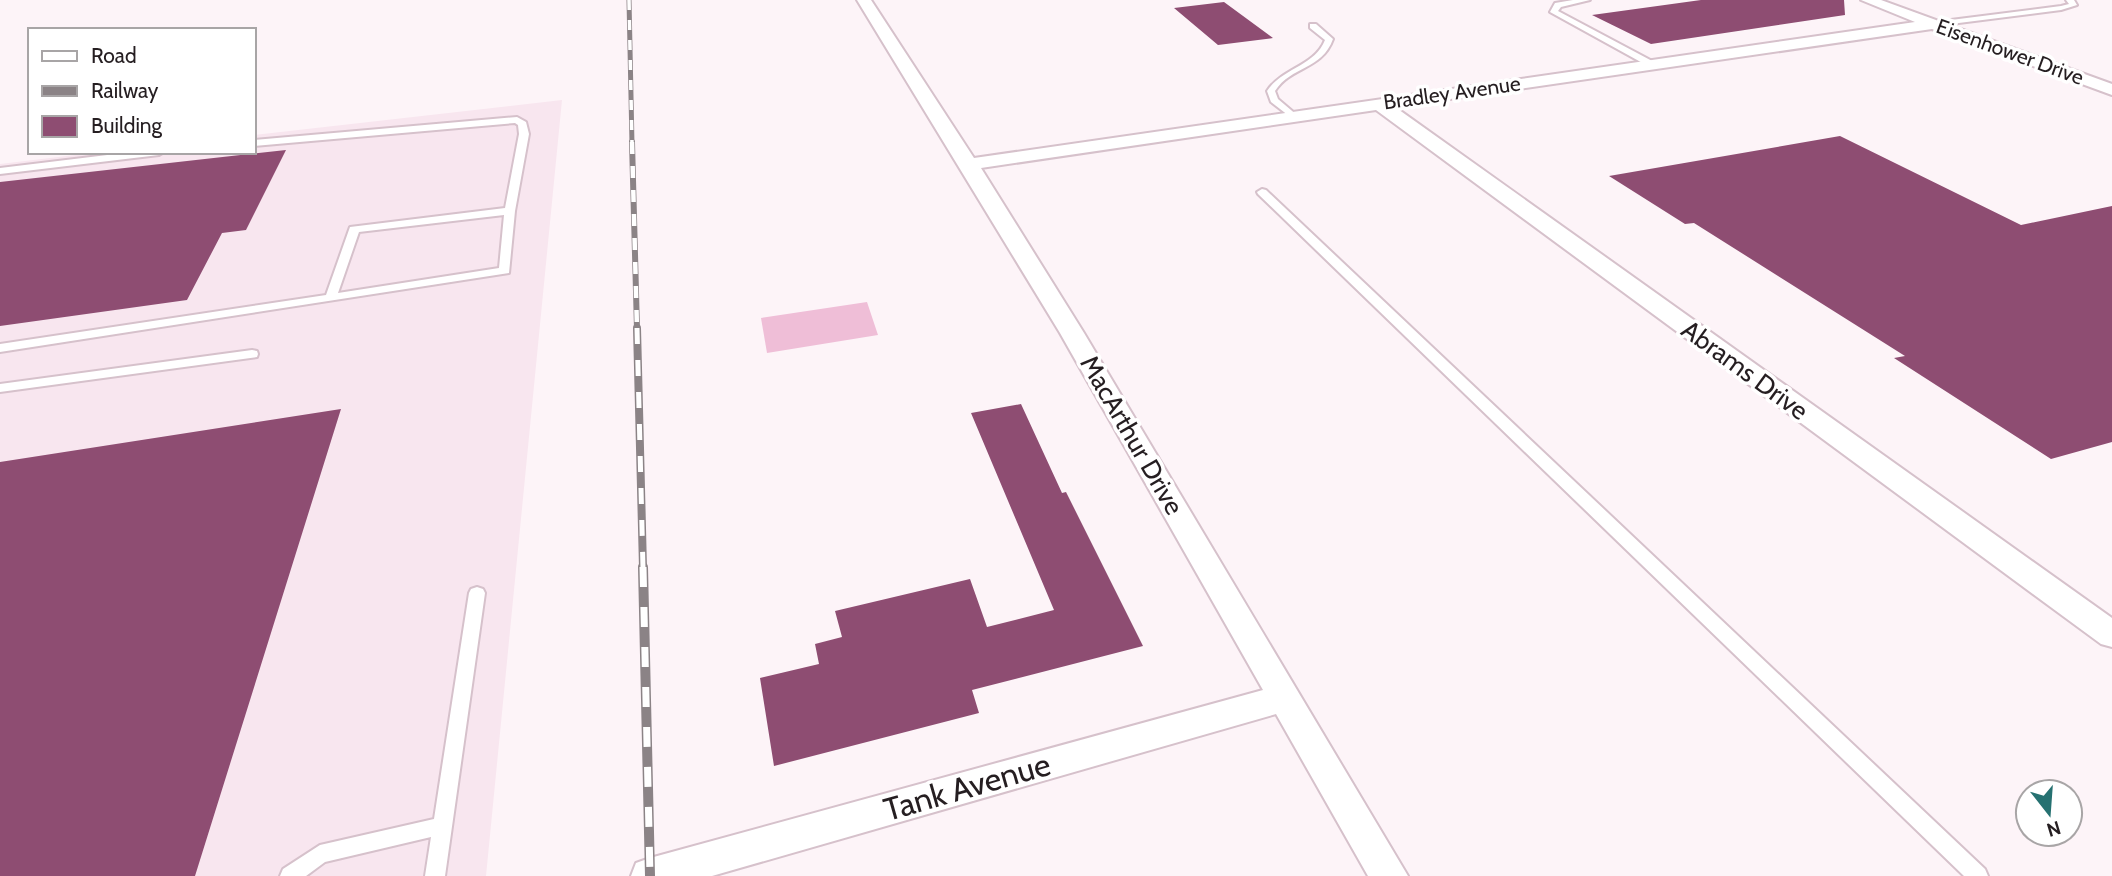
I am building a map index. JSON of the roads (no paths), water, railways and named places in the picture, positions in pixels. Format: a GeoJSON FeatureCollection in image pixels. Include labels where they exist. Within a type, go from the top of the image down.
{"type":"FeatureCollection","features":[{"type":"Feature","properties":{"kind":"street","name":"MacArthur Drive"},"geometry":{"type":"LineString","coordinates":[[864,0],[969,164],[1389,876]]}},
{"type":"Feature","properties":{"kind":"street","name":"Eisenhower Drive"},"geometry":{"type":"LineString","coordinates":[[1868,0],[2112,90]]}},
{"type":"Feature","properties":{"kind":"street","name":"Bradley Avenue"},"geometry":{"type":"LineString","coordinates":[[969,164],[1935,24]]}},
{"type":"Feature","properties":{"kind":"street","name":"Abrams Drive"},"geometry":{"type":"LineString","coordinates":[[1378,104],[2112,635]]}},
{"type":"Feature","properties":{"kind":"street","name":"Tank Avenue"},"geometry":{"type":"LineString","coordinates":[[650,876],[1284,698]]}},
{"type":"Feature","properties":{"kind":"lane"},"geometry":{"type":"LineString","coordinates":[[1586,0],[1558,5],[1554,12],[1650,64]]}},
{"type":"Feature","properties":{"kind":"lane"},"geometry":{"type":"LineString","coordinates":[[2036,0],[2061,8]]}},
{"type":"Feature","properties":{"kind":"lane"},"geometry":{"type":"LineString","coordinates":[[1935,24],[2061,8],[2073,5],[2070,0]]}},
{"type":"Feature","properties":{"kind":"lane"},"geometry":{"type":"LineString","coordinates":[[1293,116],[1274,100],[1271,91],[1279,81],[1323,53],[1329,39],[1313,26]]}},
{"type":"Feature","properties":{"kind":"lane"},"geometry":{"type":"LineString","coordinates":[[0,348],[505,271],[510,211],[524,134],[523,124],[517,120],[256,143]]}},
{"type":"Feature","properties":{"kind":"lane"},"geometry":{"type":"LineString","coordinates":[[0,171],[142,154]]}},
{"type":"Feature","properties":{"kind":"lane"},"geometry":{"type":"LineString","coordinates":[[1262,192],[1978,876]]}},
{"type":"Feature","properties":{"kind":"lane"},"geometry":{"type":"LineString","coordinates":[[330,299],[354,229],[510,211]]}},
{"type":"Feature","properties":{"kind":"lane"},"geometry":{"type":"LineString","coordinates":[[0,388],[252,354]]}},
{"type":"Feature","properties":{"kind":"lane"},"geometry":{"type":"LineString","coordinates":[[435,876],[477,593]]}},
{"type":"Feature","properties":{"kind":"lane"},"geometry":{"type":"LineString","coordinates":[[290,876],[320,854],[441,826]]}},
{"type":"Feature","properties":{"kind":"railway"},"geometry":{"type":"LineString","coordinates":[[629,0],[632,144]]}},
{"type":"Feature","properties":{"kind":"railway"},"geometry":{"type":"LineString","coordinates":[[632,142],[637,329]]}},
{"type":"Feature","properties":{"kind":"railway"},"geometry":{"type":"LineString","coordinates":[[637,328],[643,568]]}},
{"type":"Feature","properties":{"kind":"railway"},"geometry":{"type":"LineString","coordinates":[[643,567],[650,876]]}}]}
